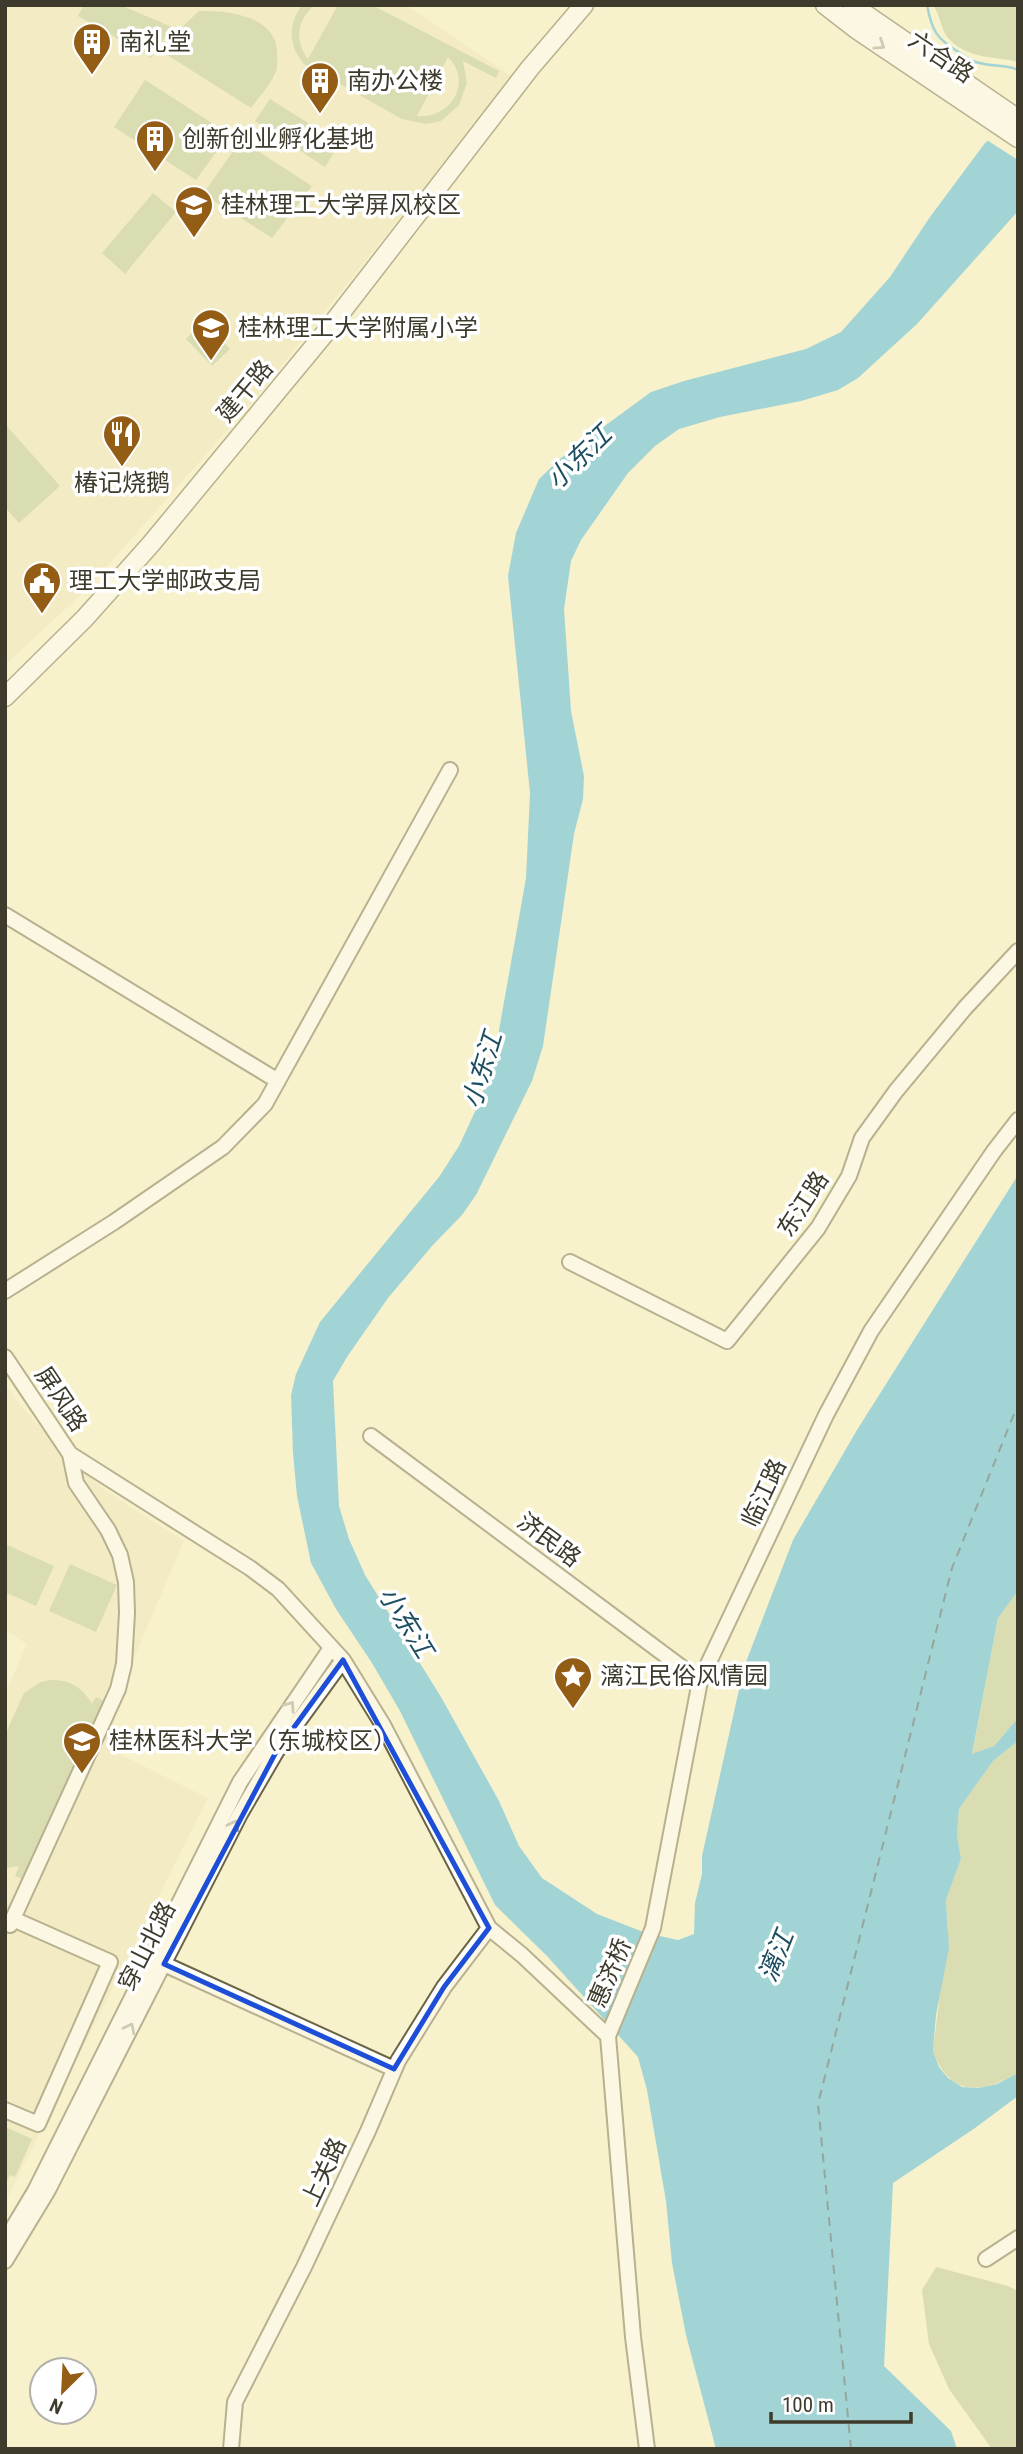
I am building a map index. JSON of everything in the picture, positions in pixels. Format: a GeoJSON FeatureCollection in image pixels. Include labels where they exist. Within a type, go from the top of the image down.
{"type":"FeatureCollection","features":[{"type":"Feature","properties":{"kind":"main road","name":"建干路"},"geometry":{"type":"LineString","coordinates":[[5,696],[85,618],[150,544],[326,332],[530,68],[584,5]]}},
{"type":"Feature","properties":{"kind":"main road","name":"六合路"},"geometry":{"type":"LineString","coordinates":[[825,5],[856,29],[1007,118]]}},
{"type":"Feature","properties":{"kind":"main road","name":"六合路"},"geometry":{"type":"LineString","coordinates":[[852,5],[1007,118]]}},
{"type":"Feature","properties":{"kind":"main road"},"geometry":{"type":"LineString","coordinates":[[1007,118],[1018,138]]}},
{"type":"Feature","properties":{"kind":"street"},"geometry":{"type":"LineString","coordinates":[[5,1291],[114,1222],[223,1147],[265,1104],[450,770]]}},
{"type":"Feature","properties":{"kind":"street"},"geometry":{"type":"LineString","coordinates":[[5,915],[278,1081]]}},
{"type":"Feature","properties":{"kind":"street","name":"东江路"},"geometry":{"type":"LineString","coordinates":[[570,1262],[727,1341],[818,1228],[849,1176],[862,1138],[896,1091],[965,1008],[1018,951]]}},
{"type":"Feature","properties":{"kind":"street","name":"临江路"},"geometry":{"type":"LineString","coordinates":[[653,1928],[700,1681],[826,1415],[871,1331],[994,1150],[1018,1120]]}},
{"type":"Feature","properties":{"kind":"street","name":"屏风路"},"geometry":{"type":"LineString","coordinates":[[5,1357],[70,1454],[76,1483],[108,1530],[120,1555],[126,1582],[126,1639],[118,1689],[12,1914]]}},
{"type":"Feature","properties":{"kind":"street","name":"济民路"},"geometry":{"type":"LineString","coordinates":[[371,1436],[700,1681]]}},
{"type":"Feature","properties":{"kind":"street"},"geometry":{"type":"LineString","coordinates":[[70,1454],[250,1568],[278,1590],[343,1660],[390,1738],[489,1928],[522,1955],[608,2036],[634,2337],[647,2449]]}},
{"type":"Feature","properties":{"kind":"street","name":"穿山北路"},"geometry":{"type":"LineString","coordinates":[[5,2241],[40,2180],[240,1782],[331,1648]]}},
{"type":"Feature","properties":{"kind":"street","name":"穿山北路"},"geometry":{"type":"LineString","coordinates":[[5,2261],[48,2190],[240,1814],[276,1752],[343,1660]]}},
{"type":"Feature","properties":{"kind":"street"},"geometry":{"type":"LineString","coordinates":[[5,2110],[38,2124],[110,1962],[12,1914]]}},
{"type":"Feature","properties":{"kind":"street","name":"上关路"},"geometry":{"type":"LineString","coordinates":[[231,2449],[235,2402],[368,2131],[394,2069],[444,1987],[489,1928]]}},
{"type":"Feature","properties":{"kind":"street","name":"惠济桥"},"geometry":{"type":"LineString","coordinates":[[608,2036],[653,1928]]}},
{"type":"Feature","properties":{"kind":"street"},"geometry":{"type":"LineString","coordinates":[[164,1964],[394,2069]]}},
{"type":"Feature","properties":{"kind":"street"},"geometry":{"type":"LineString","coordinates":[[986,2259],[1018,2238]]}},
{"type":"Feature","properties":{"kind":"highlighted area"},"geometry":{"type":"Polygon","coordinates":[[[343,1660],[489,1928],[444,1987],[394,2069],[164,1964],[276,1752],[343,1660]]]}},
{"type":"Feature","properties":{"kind":"shaded area","name":"桂林理工大学屏风校区"},"geometry":{"type":"Polygon","coordinates":[[[5,5],[406,5],[513,77],[254,400],[87,589],[5,665],[5,5]]]}},
{"type":"Feature","properties":{"kind":"shaded area","name":"桂林医科大学（东城校区）"},"geometry":{"type":"Polygon","coordinates":[[[5,1384],[18,1403],[77,1467],[106,1491],[184,1541],[116,1700],[111,1750],[208,1798],[5,2202],[5,1694],[27,1644],[5,1630],[5,1384]]]}},
{"type":"Feature","properties":{"kind":"green space"},"geometry":{"type":"Polygon","coordinates":[[[84,5],[120,5],[172,27],[151,58],[78,16],[84,5]]]}},
{"type":"Feature","properties":{"kind":"green space"},"geometry":{"type":"Polygon","coordinates":[[[302,5],[315,5],[304,17],[300,30],[299,38],[308,59],[338,5],[372,5],[499,71],[496,78],[463,61],[467,83],[459,105],[441,121],[426,124],[402,119],[304,64],[295,50],[292,35],[297,12],[302,5]],[[448,57],[417,116],[440,112],[455,97],[458,77],[448,57]]]}},
{"type":"Feature","properties":{"kind":"green space"},"geometry":{"type":"Polygon","coordinates":[[[933,5],[1018,5],[1018,62],[974,54],[957,46],[945,33],[933,5]]]}},
{"type":"Feature","properties":{"kind":"green space"},"geometry":{"type":"Polygon","coordinates":[[[199,11],[224,12],[249,18],[260,23],[275,41],[276,71],[251,108],[164,53],[185,24],[199,11]]]}},
{"type":"Feature","properties":{"kind":"green space"},"geometry":{"type":"Polygon","coordinates":[[[145,80],[229,134],[196,180],[114,127],[145,80]]]}},
{"type":"Feature","properties":{"kind":"green space"},"geometry":{"type":"Polygon","coordinates":[[[270,99],[340,143],[325,167],[255,121],[270,99]]]}},
{"type":"Feature","properties":{"kind":"green space"},"geometry":{"type":"Polygon","coordinates":[[[241,140],[312,186],[272,238],[203,194],[241,140]]]}},
{"type":"Feature","properties":{"kind":"green space"},"geometry":{"type":"Polygon","coordinates":[[[153,193],[176,212],[125,274],[102,253],[153,193]]]}},
{"type":"Feature","properties":{"kind":"green space"},"geometry":{"type":"Polygon","coordinates":[[[203,321],[230,349],[212,366],[186,339],[203,321]]]}},
{"type":"Feature","properties":{"kind":"green space"},"geometry":{"type":"Polygon","coordinates":[[[5,424],[60,486],[19,523],[5,507],[5,424]]]}},
{"type":"Feature","properties":{"kind":"green space"},"geometry":{"type":"Polygon","coordinates":[[[5,1544],[54,1566],[36,1606],[5,1592],[5,1544]]]}},
{"type":"Feature","properties":{"kind":"green space"},"geometry":{"type":"Polygon","coordinates":[[[70,1564],[117,1585],[96,1632],[49,1611],[70,1564]]]}},
{"type":"Feature","properties":{"kind":"green space"},"geometry":{"type":"Polygon","coordinates":[[[1018,1591],[1018,1718],[994,1746],[972,1755],[998,1618],[1018,1591]]]}},
{"type":"Feature","properties":{"kind":"green space"},"geometry":{"type":"Polygon","coordinates":[[[50,1680],[75,1685],[92,1704],[96,1697],[105,1701],[25,1880],[15,1876],[19,1866],[5,1868],[5,1735],[24,1693],[41,1682],[50,1680]]]}},
{"type":"Feature","properties":{"kind":"green space"},"geometry":{"type":"Polygon","coordinates":[[[1018,1741],[1018,2073],[991,2085],[968,2087],[957,2084],[948,2077],[933,2051],[948,1927],[946,1900],[961,1859],[957,1835],[959,1809],[993,1761],[1018,1741]]]}},
{"type":"Feature","properties":{"kind":"green space"},"geometry":{"type":"Polygon","coordinates":[[[5,2127],[32,2139],[15,2177],[10,2175],[5,2185],[5,2127]]]}},
{"type":"Feature","properties":{"kind":"green space"},"geometry":{"type":"Polygon","coordinates":[[[936,2267],[1018,2291],[1018,2449],[992,2449],[949,2389],[929,2344],[922,2290],[936,2267]]]}},
{"type":"Feature","properties":{"kind":"water"},"geometry":{"type":"Polygon","coordinates":[[[1018,116],[1018,211],[917,324],[858,378],[838,390],[679,429],[655,446],[628,473],[581,540],[571,561],[564,609],[571,711],[584,776],[583,799],[574,834],[543,1046],[532,1081],[476,1195],[462,1215],[388,1298],[333,1381],[339,1506],[349,1539],[365,1575],[441,1697],[499,1801],[519,1846],[542,1878],[597,1914],[646,1933],[678,1940],[694,1934],[695,1903],[702,1874],[702,1856],[744,1667],[793,1540],[857,1430],[1018,1175],[1018,1591],[998,1618],[972,1754],[994,1746],[1018,1718],[1018,1741],[993,1761],[959,1809],[957,1835],[961,1859],[946,1900],[949,1948],[936,2015],[933,2051],[939,2067],[948,2078],[962,2087],[978,2088],[997,2084],[1018,2073],[1018,2096],[893,2183],[884,2366],[951,2431],[957,2449],[716,2449],[686,2335],[672,2263],[666,2201],[647,2090],[638,2057],[547,1956],[495,1905],[400,1711],[336,1609],[311,1563],[297,1496],[291,1395],[296,1374],[320,1322],[439,1177],[459,1146],[493,1064],[526,878],[530,793],[508,576],[516,533],[539,479],[561,458],[651,392],[806,349],[841,332],[890,277],[985,143],[1018,116]]]}},
{"type":"Feature","properties":{"kind":"pier"},"geometry":{"type":"Polygon","coordinates":[[[1018,112],[1018,160],[985,139],[1018,112]]]}},
{"type":"Feature","properties":{"kind":"waterway"},"geometry":{"type":"LineString","coordinates":[[927,5],[937,34],[952,48],[974,62],[1018,70]]}},
{"type":"Feature","properties":{"kind":"ferry route"},"geometry":{"type":"LineString","coordinates":[[851,2449],[818,2104],[952,1568],[1018,1404]]}},
{"type":"Feature","properties":{"kind":"place","name":"南礼堂"},"geometry":{"type":"Point","coordinates":[92,76]}},
{"type":"Feature","properties":{"kind":"place","name":"南办公楼"},"geometry":{"type":"Point","coordinates":[320,115]}},
{"type":"Feature","properties":{"kind":"place","name":"创新创业孵化基地"},"geometry":{"type":"Point","coordinates":[155,173]}},
{"type":"Feature","properties":{"kind":"place","name":"桂林理工大学屏风校区"},"geometry":{"type":"Point","coordinates":[194,239]}},
{"type":"Feature","properties":{"kind":"place","name":"桂林理工大学附属小学"},"geometry":{"type":"Point","coordinates":[211,362]}},
{"type":"Feature","properties":{"kind":"place","name":"椿记烧鹅"},"geometry":{"type":"Point","coordinates":[122,468]}},
{"type":"Feature","properties":{"kind":"place","name":"理工大学邮政支局"},"geometry":{"type":"Point","coordinates":[42,615]}},
{"type":"Feature","properties":{"kind":"place","name":"漓江民俗风情园"},"geometry":{"type":"Point","coordinates":[573,1710]}},
{"type":"Feature","properties":{"kind":"place","name":"桂林医科大学（东城校区）"},"geometry":{"type":"Point","coordinates":[82,1775]}},
{"type":"Feature","properties":{"kind":"water label","name":"小东江"},"geometry":{"type":"Point","coordinates":[579,457]}},
{"type":"Feature","properties":{"kind":"water label","name":"小东江"},"geometry":{"type":"Point","coordinates":[482,1070]}},
{"type":"Feature","properties":{"kind":"water label","name":"小东江"},"geometry":{"type":"Point","coordinates":[406,1622]}},
{"type":"Feature","properties":{"kind":"water label","name":"漓江"},"geometry":{"type":"Point","coordinates":[776,1956]}}]}
